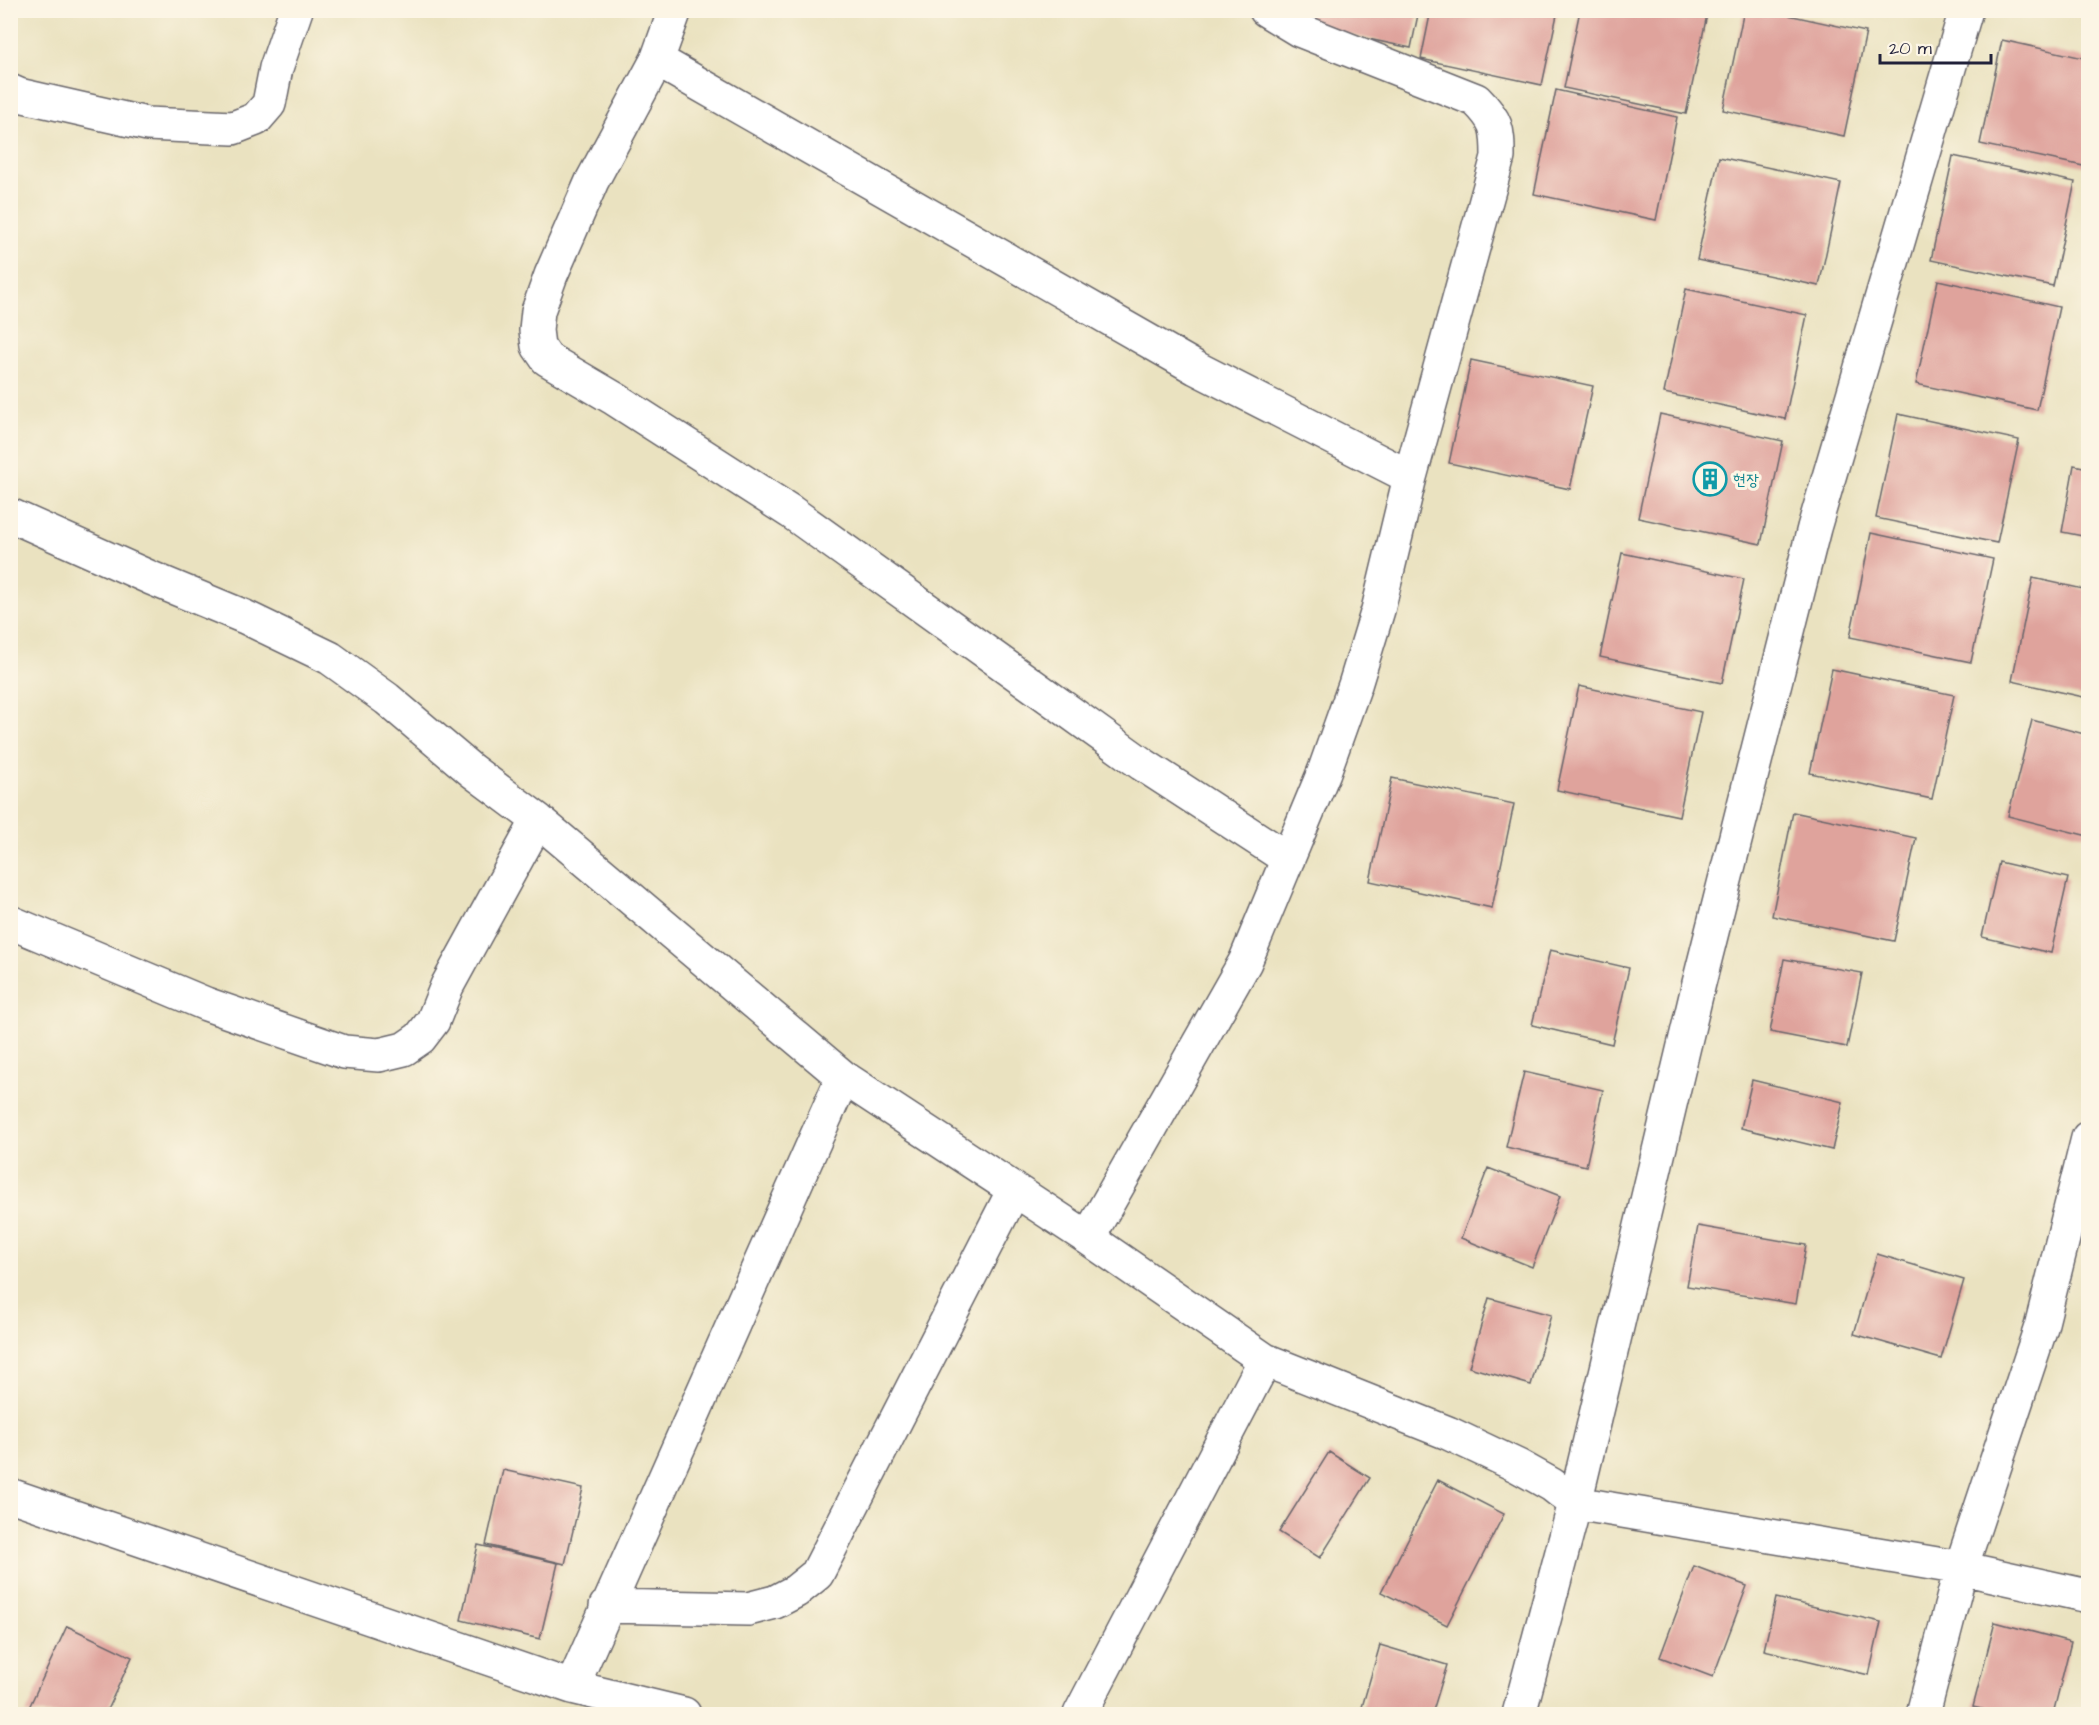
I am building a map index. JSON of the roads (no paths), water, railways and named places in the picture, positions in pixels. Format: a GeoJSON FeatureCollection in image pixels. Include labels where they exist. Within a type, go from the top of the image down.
{"type":"FeatureCollection","features":[{"type":"Feature","properties":{"kind":"street"},"geometry":{"type":"LineString","coordinates":[[10,91],[147,124],[233,128],[256,119],[269,104],[276,68],[296,10]]}},
{"type":"Feature","properties":{"kind":"street"},"geometry":{"type":"LineString","coordinates":[[675,10],[657,60],[592,181],[551,275],[538,311],[536,330],[538,346],[547,359],[615,399],[791,512],[1142,764],[1288,859]]}},
{"type":"Feature","properties":{"kind":"street"},"geometry":{"type":"LineString","coordinates":[[1088,1238],[1245,962],[1324,772],[1355,685],[1378,610],[1410,477],[1497,157],[1498,137],[1492,116],[1476,100],[1299,30],[1266,10]]}},
{"type":"Feature","properties":{"kind":"street"},"geometry":{"type":"LineString","coordinates":[[1519,1714],[1575,1503],[1696,995],[1814,528],[1966,10]]}},
{"type":"Feature","properties":{"kind":"street"},"geometry":{"type":"LineString","coordinates":[[657,60],[1196,369],[1410,477]]}},
{"type":"Feature","properties":{"kind":"street"},"geometry":{"type":"LineString","coordinates":[[10,515],[245,617],[330,658],[387,699],[471,770],[538,820],[843,1077],[1088,1238],[1265,1360],[1448,1433],[1526,1470],[1552,1485],[1575,1503],[1960,1568],[2088,1596]]}},
{"type":"Feature","properties":{"kind":"street"},"geometry":{"type":"LineString","coordinates":[[10,922],[206,1004],[344,1052],[379,1055],[404,1049],[420,1038],[433,1021],[447,986],[538,820]]}},
{"type":"Feature","properties":{"kind":"street"},"geometry":{"type":"LineString","coordinates":[[572,1687],[606,1606],[843,1077]]}},
{"type":"Feature","properties":{"kind":"street"},"geometry":{"type":"LineString","coordinates":[[1923,1714],[1960,1568],[2041,1327],[2088,1138]]}},
{"type":"Feature","properties":{"kind":"street"},"geometry":{"type":"LineString","coordinates":[[606,1606],[748,1610],[789,1595],[817,1574],[1014,1190]]}},
{"type":"Feature","properties":{"kind":"street"},"geometry":{"type":"LineString","coordinates":[[1080,1714],[1265,1360]]}},
{"type":"Feature","properties":{"kind":"street"},"geometry":{"type":"LineString","coordinates":[[10,1495],[572,1687],[684,1714]]}},
{"type":"Feature","properties":{"kind":"place","name":"현장"},"geometry":{"type":"Point","coordinates":[1710,479]}}]}
